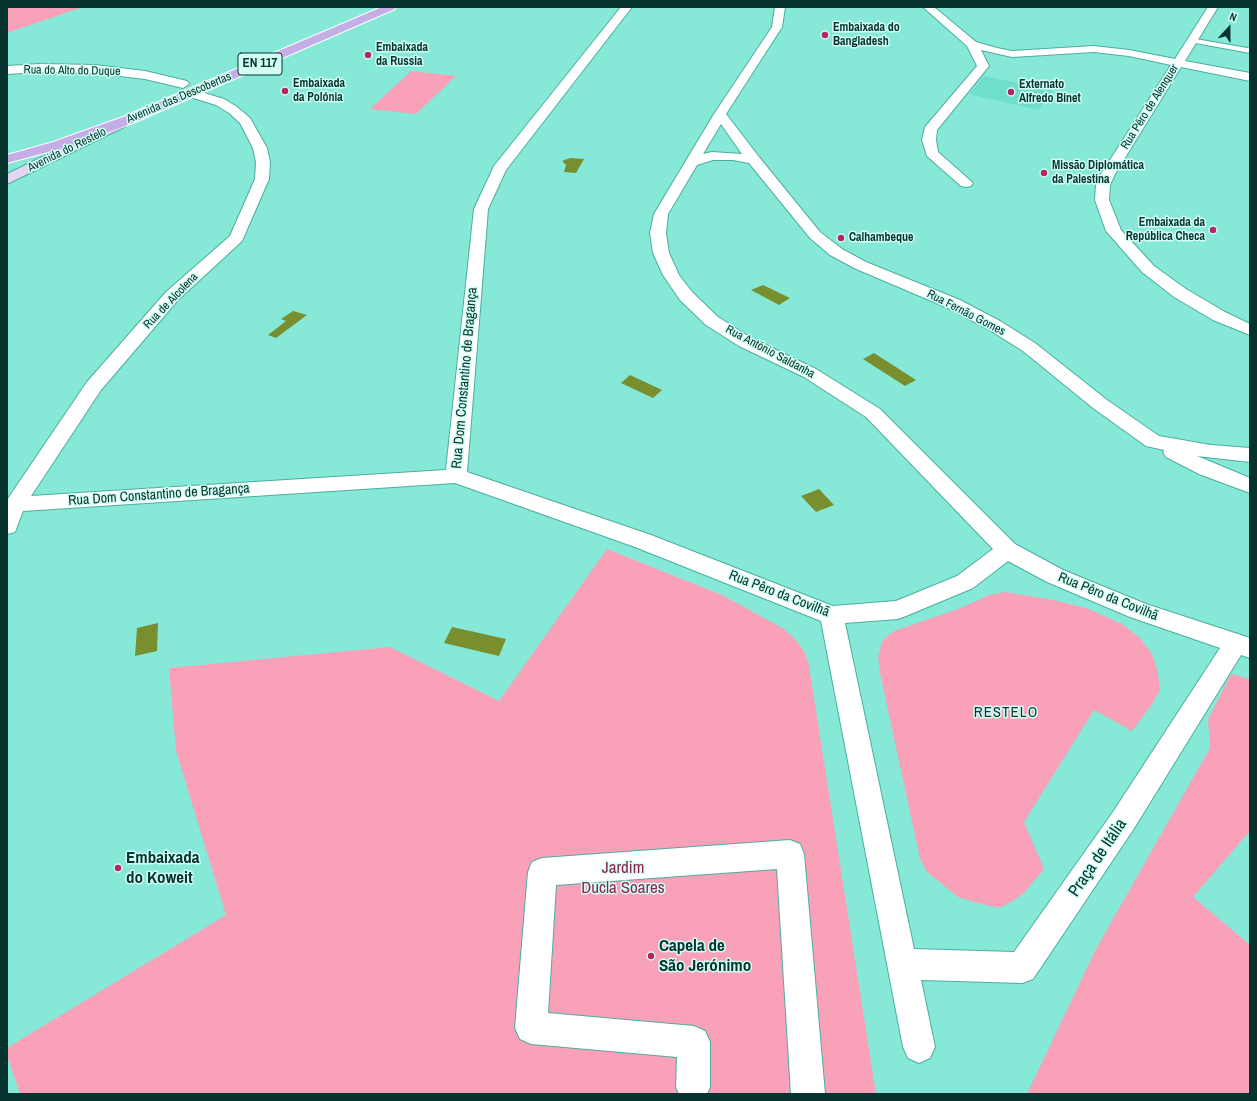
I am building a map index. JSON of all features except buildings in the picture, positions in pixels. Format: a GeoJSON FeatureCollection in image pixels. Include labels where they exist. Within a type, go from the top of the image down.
{"type":"FeatureCollection","features":[{"type":"Feature","properties":{"kind":"main road","name":"Avenida das Descobertas"},"geometry":{"type":"LineString","coordinates":[[7,159],[58,144],[128,120],[187,89],[367,7]]}},
{"type":"Feature","properties":{"kind":"main road","name":"Avenida das Descobertas"},"geometry":{"type":"LineString","coordinates":[[7,148],[187,89],[391,7]]}},
{"type":"Feature","properties":{"kind":"street","name":"Rua Dom Constantino de Bragança"},"geometry":{"type":"LineString","coordinates":[[15,504],[456,476],[481,209],[499,169],[627,7]]}},
{"type":"Feature","properties":{"kind":"street","name":"Rua António Saldanha"},"geometry":{"type":"LineString","coordinates":[[780,7],[777,27],[720,114],[661,214],[658,234],[661,253],[667,268],[686,296],[712,321],[745,342],[810,373],[873,413],[1007,550]]}},
{"type":"Feature","properties":{"kind":"street"},"geometry":{"type":"LineString","coordinates":[[928,7],[972,44],[983,66]]}},
{"type":"Feature","properties":{"kind":"street","name":"Rua Pêro de Alenquer"},"geometry":{"type":"LineString","coordinates":[[1213,7],[1108,174],[1103,185],[1102,200],[1114,231],[1148,269],[1180,293],[1219,316],[1250,330]]}},
{"type":"Feature","properties":{"kind":"street"},"geometry":{"type":"LineString","coordinates":[[972,44],[1012,54],[1094,49],[1129,53],[1250,77]]}},
{"type":"Feature","properties":{"kind":"street"},"geometry":{"type":"LineString","coordinates":[[966,183],[932,153],[928,140],[930,130],[983,66],[1012,54]]}},
{"type":"Feature","properties":{"kind":"street","name":"Rua do Alto do Duque"},"geometry":{"type":"LineString","coordinates":[[7,70],[40,68],[95,69],[145,75],[187,89]]}},
{"type":"Feature","properties":{"kind":"street","name":"Rua de Alcolena"},"geometry":{"type":"LineString","coordinates":[[7,526],[15,504],[94,386],[172,296],[237,238],[257,192],[262,179],[263,162],[260,148],[253,132],[245,121],[233,110],[220,102],[187,89]]}},
{"type":"Feature","properties":{"kind":"street","name":"Rua Fernão Gomes"},"geometry":{"type":"LineString","coordinates":[[720,114],[754,160],[815,235],[836,252],[860,265],[954,304],[994,325],[1029,347],[1100,404],[1153,441],[1211,452],[1250,455]]}},
{"type":"Feature","properties":{"kind":"street","name":"Avenida do Restelo"},"geometry":{"type":"LineString","coordinates":[[7,180],[128,120]]}},
{"type":"Feature","properties":{"kind":"street"},"geometry":{"type":"LineString","coordinates":[[692,162],[712,156],[733,156],[754,160]]}},
{"type":"Feature","properties":{"kind":"street"},"geometry":{"type":"LineString","coordinates":[[1153,441],[1206,469],[1250,486]]}},
{"type":"Feature","properties":{"kind":"street","name":"Rua Pêro da Covilhã"},"geometry":{"type":"LineString","coordinates":[[456,476],[643,541],[832,615],[898,610],[965,582],[1007,550],[1055,576],[1138,611],[1243,646]]}},
{"type":"Feature","properties":{"kind":"street"},"geometry":{"type":"LineString","coordinates":[[832,615],[919,1047]]}},
{"type":"Feature","properties":{"kind":"street","name":"Praça de Itália"},"geometry":{"type":"LineString","coordinates":[[902,964],[1022,968],[1243,646]]}},
{"type":"Feature","properties":{"kind":"street"},"geometry":{"type":"LineString","coordinates":[[693,1087],[694,1042],[531,1028],[542,872],[790,854],[808,1094]]}},
{"type":"Feature","properties":{"kind":"lane"},"geometry":{"type":"LineString","coordinates":[[1193,40],[1249,51],[1250,49]]}},
{"type":"Feature","properties":{"kind":"shaded area","name":"Externato Alfredo Binet"},"geometry":{"type":"Polygon","coordinates":[[[984,76],[1053,90],[1039,110],[969,94],[984,76]]]}},
{"type":"Feature","properties":{"kind":"shaded area"},"geometry":{"type":"Polygon","coordinates":[[[570,158],[584,159],[576,173],[564,172],[566,165],[562,161],[570,158]]]}},
{"type":"Feature","properties":{"kind":"shaded area"},"geometry":{"type":"Polygon","coordinates":[[[763,285],[790,298],[779,305],[751,290],[763,285]]]}},
{"type":"Feature","properties":{"kind":"shaded area"},"geometry":{"type":"Polygon","coordinates":[[[293,311],[307,315],[276,338],[268,335],[286,321],[281,319],[293,311]]]}},
{"type":"Feature","properties":{"kind":"shaded area"},"geometry":{"type":"Polygon","coordinates":[[[874,353],[916,380],[905,386],[863,359],[874,353]]]}},
{"type":"Feature","properties":{"kind":"shaded area"},"geometry":{"type":"Polygon","coordinates":[[[630,375],[662,390],[653,398],[621,383],[630,375]]]}},
{"type":"Feature","properties":{"kind":"shaded area"},"geometry":{"type":"Polygon","coordinates":[[[819,489],[834,505],[816,512],[801,496],[819,489]]]}},
{"type":"Feature","properties":{"kind":"shaded area"},"geometry":{"type":"Polygon","coordinates":[[[158,623],[157,651],[135,656],[137,628],[158,623]]]}},
{"type":"Feature","properties":{"kind":"shaded area"},"geometry":{"type":"Polygon","coordinates":[[[452,627],[506,639],[499,656],[444,643],[452,627]]]}},
{"type":"Feature","properties":{"kind":"green space"},"geometry":{"type":"Polygon","coordinates":[[[7,7],[83,7],[7,33],[7,7]]]}},
{"type":"Feature","properties":{"kind":"green space"},"geometry":{"type":"Polygon","coordinates":[[[411,71],[456,76],[416,114],[370,109],[411,71]]]}},
{"type":"Feature","properties":{"kind":"green space","name":"Jardim Ducla Soares"},"geometry":{"type":"Polygon","coordinates":[[[607,549],[722,595],[784,629],[795,639],[805,653],[809,666],[876,1094],[20,1094],[7,1055],[7,1048],[226,915],[176,751],[169,668],[390,647],[499,701],[607,549]]]}},
{"type":"Feature","properties":{"kind":"green space"},"geometry":{"type":"Polygon","coordinates":[[[1005,592],[1053,600],[1086,608],[1122,624],[1140,638],[1152,654],[1158,673],[1160,690],[1152,704],[1132,731],[1094,710],[1024,822],[1044,869],[1023,894],[999,908],[958,897],[927,872],[920,859],[880,673],[878,656],[883,640],[894,631],[961,608],[989,595],[1005,592]]]}},
{"type":"Feature","properties":{"kind":"green space"},"geometry":{"type":"Polygon","coordinates":[[[1231,674],[1250,679],[1250,831],[1193,897],[1250,945],[1250,1094],[1027,1094],[1096,949],[1210,748],[1208,719],[1231,674]]]}},
{"type":"Feature","properties":{"kind":"place","name":"Embaixada do Bangladesh"},"geometry":{"type":"Point","coordinates":[825,35]}},
{"type":"Feature","properties":{"kind":"place","name":"Embaixada da Russia"},"geometry":{"type":"Point","coordinates":[368,55]}},
{"type":"Feature","properties":{"kind":"place","name":"Embaixada da Polónia"},"geometry":{"type":"Point","coordinates":[285,91]}},
{"type":"Feature","properties":{"kind":"place","name":"Externato Alfredo Binet"},"geometry":{"type":"Point","coordinates":[1011,92]}},
{"type":"Feature","properties":{"kind":"place","name":"Missão Diplomática da Palestina"},"geometry":{"type":"Point","coordinates":[1044,173]}},
{"type":"Feature","properties":{"kind":"place","name":"Embaixada da República Checa"},"geometry":{"type":"Point","coordinates":[1213,230]}},
{"type":"Feature","properties":{"kind":"place","name":"Calhambeque"},"geometry":{"type":"Point","coordinates":[841,238]}},
{"type":"Feature","properties":{"kind":"place","name":"Embaixada do Koweit"},"geometry":{"type":"Point","coordinates":[118,868]}},
{"type":"Feature","properties":{"kind":"place","name":"Capela de São Jerónimo"},"geometry":{"type":"Point","coordinates":[651,956]}},
{"type":"Feature","properties":{"kind":"district","name":"RESTELO"},"geometry":{"type":"Point","coordinates":[1006,713]}}]}
